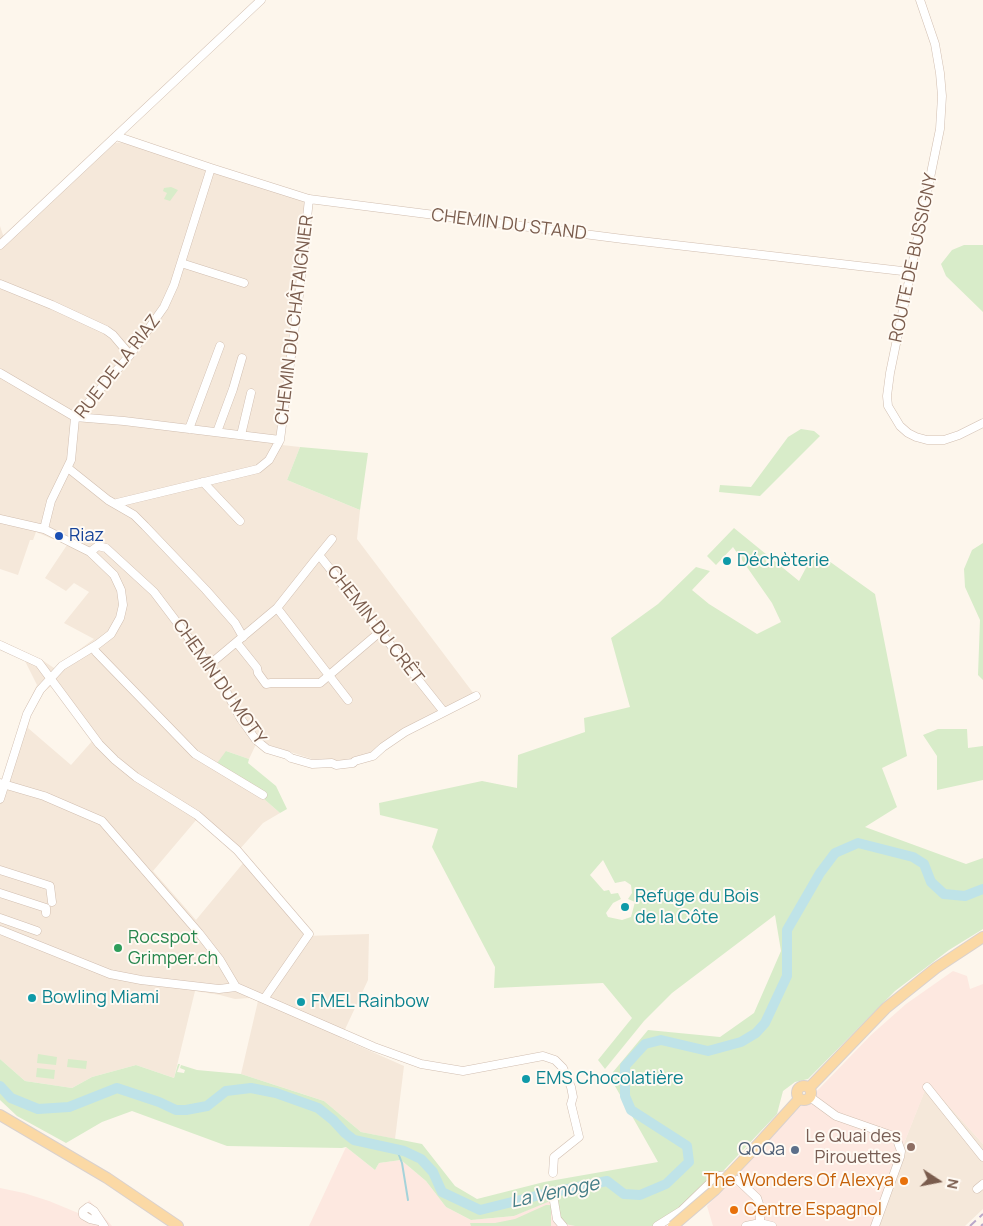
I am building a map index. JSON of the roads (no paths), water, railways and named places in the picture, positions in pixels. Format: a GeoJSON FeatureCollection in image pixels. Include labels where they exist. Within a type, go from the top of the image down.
{"type":"FeatureCollection","features":[{"type":"Feature","properties":{"kind":"main road"},"geometry":{"type":"LineString","coordinates":[[672,1226],[715,1190],[886,1008],[936,968],[983,937]]}},
{"type":"Feature","properties":{"kind":"main road"},"geometry":{"type":"LineString","coordinates":[[0,1116],[107,1178],[178,1226]]}},
{"type":"Feature","properties":{"kind":"street"},"geometry":{"type":"LineString","coordinates":[[0,245],[261,0]]}},
{"type":"Feature","properties":{"kind":"street","name":"ROUTE DE BUSSIGNY"},"geometry":{"type":"LineString","coordinates":[[920,0],[937,51],[942,96],[940,129],[890,373],[887,396],[888,406],[900,426],[908,433],[927,440],[944,440],[983,423]]}},
{"type":"Feature","properties":{"kind":"street","name":"CHEMIN DU STAND"},"geometry":{"type":"LineString","coordinates":[[116,136],[309,199],[633,240],[911,272]]}},
{"type":"Feature","properties":{"kind":"street","name":"RUE DE LA RIAZ"},"geometry":{"type":"LineString","coordinates":[[44,529],[51,500],[71,460],[76,417],[130,354],[164,307],[174,284],[211,168]]}},
{"type":"Feature","properties":{"kind":"street","name":"CHEMIN DU CHÂTAIGNIER"},"geometry":{"type":"LineString","coordinates":[[280,440],[299,295],[309,199]]}},
{"type":"Feature","properties":{"kind":"street"},"geometry":{"type":"LineString","coordinates":[[181,263],[242,282]]}},
{"type":"Feature","properties":{"kind":"street"},"geometry":{"type":"LineString","coordinates":[[0,284],[106,330],[130,354]]}},
{"type":"Feature","properties":{"kind":"street"},"geometry":{"type":"LineString","coordinates":[[190,429],[220,346]]}},
{"type":"Feature","properties":{"kind":"street"},"geometry":{"type":"LineString","coordinates":[[217,432],[242,358]]}},
{"type":"Feature","properties":{"kind":"street"},"geometry":{"type":"LineString","coordinates":[[0,373],[76,417],[280,440],[269,460],[258,469],[117,504]]}},
{"type":"Feature","properties":{"kind":"street"},"geometry":{"type":"LineString","coordinates":[[241,435],[252,393]]}},
{"type":"Feature","properties":{"kind":"street"},"geometry":{"type":"LineString","coordinates":[[68,468],[108,500],[134,515],[235,623],[244,637]]}},
{"type":"Feature","properties":{"kind":"street"},"geometry":{"type":"LineString","coordinates":[[203,482],[240,522]]}},
{"type":"Feature","properties":{"kind":"street"},"geometry":{"type":"LineString","coordinates":[[0,519],[44,529],[90,552],[114,575],[123,598],[122,612],[111,634],[62,666],[40,690],[27,714],[2,784],[0,799]]}},
{"type":"Feature","properties":{"kind":"street","name":"CHEMIN DU CRÊT"},"geometry":{"type":"LineString","coordinates":[[332,539],[319,555],[444,712]]}},
{"type":"Feature","properties":{"kind":"street","name":"CHEMIN DU MOTY"},"geometry":{"type":"LineString","coordinates":[[90,552],[98,546],[106,548],[154,592],[209,665],[258,742],[267,750],[312,764],[332,763],[336,765],[354,763],[355,761],[373,756],[405,732],[476,696]]}},
{"type":"Feature","properties":{"kind":"street"},"geometry":{"type":"LineString","coordinates":[[209,665],[277,608],[319,555]]}},
{"type":"Feature","properties":{"kind":"street"},"geometry":{"type":"LineString","coordinates":[[277,608],[348,700]]}},
{"type":"Feature","properties":{"kind":"street"},"geometry":{"type":"LineString","coordinates":[[237,643],[257,668],[258,673],[266,684],[320,683],[381,631]]}},
{"type":"Feature","properties":{"kind":"street"},"geometry":{"type":"LineString","coordinates":[[0,645],[39,663],[99,744],[136,777],[197,816],[237,850],[308,934],[264,999]]}},
{"type":"Feature","properties":{"kind":"street"},"geometry":{"type":"LineString","coordinates":[[93,647],[129,687],[195,754],[263,795]]}},
{"type":"Feature","properties":{"kind":"street"},"geometry":{"type":"LineString","coordinates":[[2,784],[44,796],[102,821],[199,933],[220,960],[236,987]]}},
{"type":"Feature","properties":{"kind":"street"},"geometry":{"type":"LineString","coordinates":[[0,870],[50,886],[52,902]]}},
{"type":"Feature","properties":{"kind":"street"},"geometry":{"type":"LineString","coordinates":[[0,893],[46,908],[46,913]]}},
{"type":"Feature","properties":{"kind":"street"},"geometry":{"type":"LineString","coordinates":[[0,918],[37,931]]}},
{"type":"Feature","properties":{"kind":"street"},"geometry":{"type":"LineString","coordinates":[[0,930],[110,974],[141,980],[219,989],[236,987],[374,1047],[418,1063],[463,1071],[543,1056],[555,1060],[565,1071],[571,1090],[571,1104],[579,1137],[554,1157],[553,1173]]}},
{"type":"Feature","properties":{"kind":"street"},"geometry":{"type":"LineString","coordinates":[[926,1087],[983,1157]]}},
{"type":"Feature","properties":{"kind":"street"},"geometry":{"type":"LineString","coordinates":[[806,1095],[836,1116],[896,1137],[901,1151],[900,1157],[875,1226]]}},
{"type":"Feature","properties":{"kind":"street"},"geometry":{"type":"LineString","coordinates":[[657,1226],[681,1211],[713,1180],[719,1176],[727,1175],[739,1181],[757,1198],[760,1207],[760,1223]]}},
{"type":"Feature","properties":{"kind":"street"},"geometry":{"type":"LineString","coordinates":[[554,1201],[557,1219],[563,1226]]}},
{"type":"Feature","properties":{"kind":"street"},"geometry":{"type":"LineString","coordinates":[[746,1226],[760,1223],[772,1226]]}},
{"type":"Feature","properties":{"kind":"waterway","name":"La Venoge"},"geometry":{"type":"LineString","coordinates":[[0,1086],[11,1098],[38,1109],[69,1107],[117,1088],[159,1102],[176,1110],[207,1106],[226,1091],[251,1088],[276,1093],[318,1108],[354,1140],[404,1151],[421,1159],[433,1172],[442,1192],[480,1210],[607,1181],[624,1194],[640,1195],[666,1184],[689,1162],[687,1146],[631,1110],[625,1096],[625,1066],[645,1044],[661,1040],[708,1051],[741,1042],[756,1033],[765,1023],[787,976],[787,930],[820,873],[835,853],[858,843],[913,857],[924,864],[931,882],[944,894],[965,896],[983,889]]}},
{"type":"Feature","properties":{"kind":"waterway"},"geometry":{"type":"LineString","coordinates":[[397,1150],[402,1163],[408,1200]]}},
{"type":"Feature","properties":{"kind":"railway"},"geometry":{"type":"LineString","coordinates":[[970,1226],[983,1214]]}},
{"type":"Feature","properties":{"kind":"place","name":"Riaz"},"geometry":{"type":"Point","coordinates":[59,536]}},
{"type":"Feature","properties":{"kind":"place","name":"Déchèterie"},"geometry":{"type":"Point","coordinates":[727,561]}},
{"type":"Feature","properties":{"kind":"place","name":"Refuge du Bois de la Côte"},"geometry":{"type":"Point","coordinates":[625,907]}},
{"type":"Feature","properties":{"kind":"place","name":"Rocspot Grimper.ch"},"geometry":{"type":"Point","coordinates":[118,948]}},
{"type":"Feature","properties":{"kind":"place","name":"Bowling Miami"},"geometry":{"type":"Point","coordinates":[32,998]}},
{"type":"Feature","properties":{"kind":"place","name":"FMEL Rainbow"},"geometry":{"type":"Point","coordinates":[301,1002]}},
{"type":"Feature","properties":{"kind":"place","name":"EMS Chocolatière"},"geometry":{"type":"Point","coordinates":[526,1079]}},
{"type":"Feature","properties":{"kind":"place","name":"Le Quai des Pirouettes"},"geometry":{"type":"Point","coordinates":[911,1147]}},
{"type":"Feature","properties":{"kind":"place","name":"QoQa"},"geometry":{"type":"Point","coordinates":[795,1150]}},
{"type":"Feature","properties":{"kind":"place","name":"The Wonders Of Alexya"},"geometry":{"type":"Point","coordinates":[904,1181]}},
{"type":"Feature","properties":{"kind":"place","name":"Centre Espagnol"},"geometry":{"type":"Point","coordinates":[734,1210]}}]}
